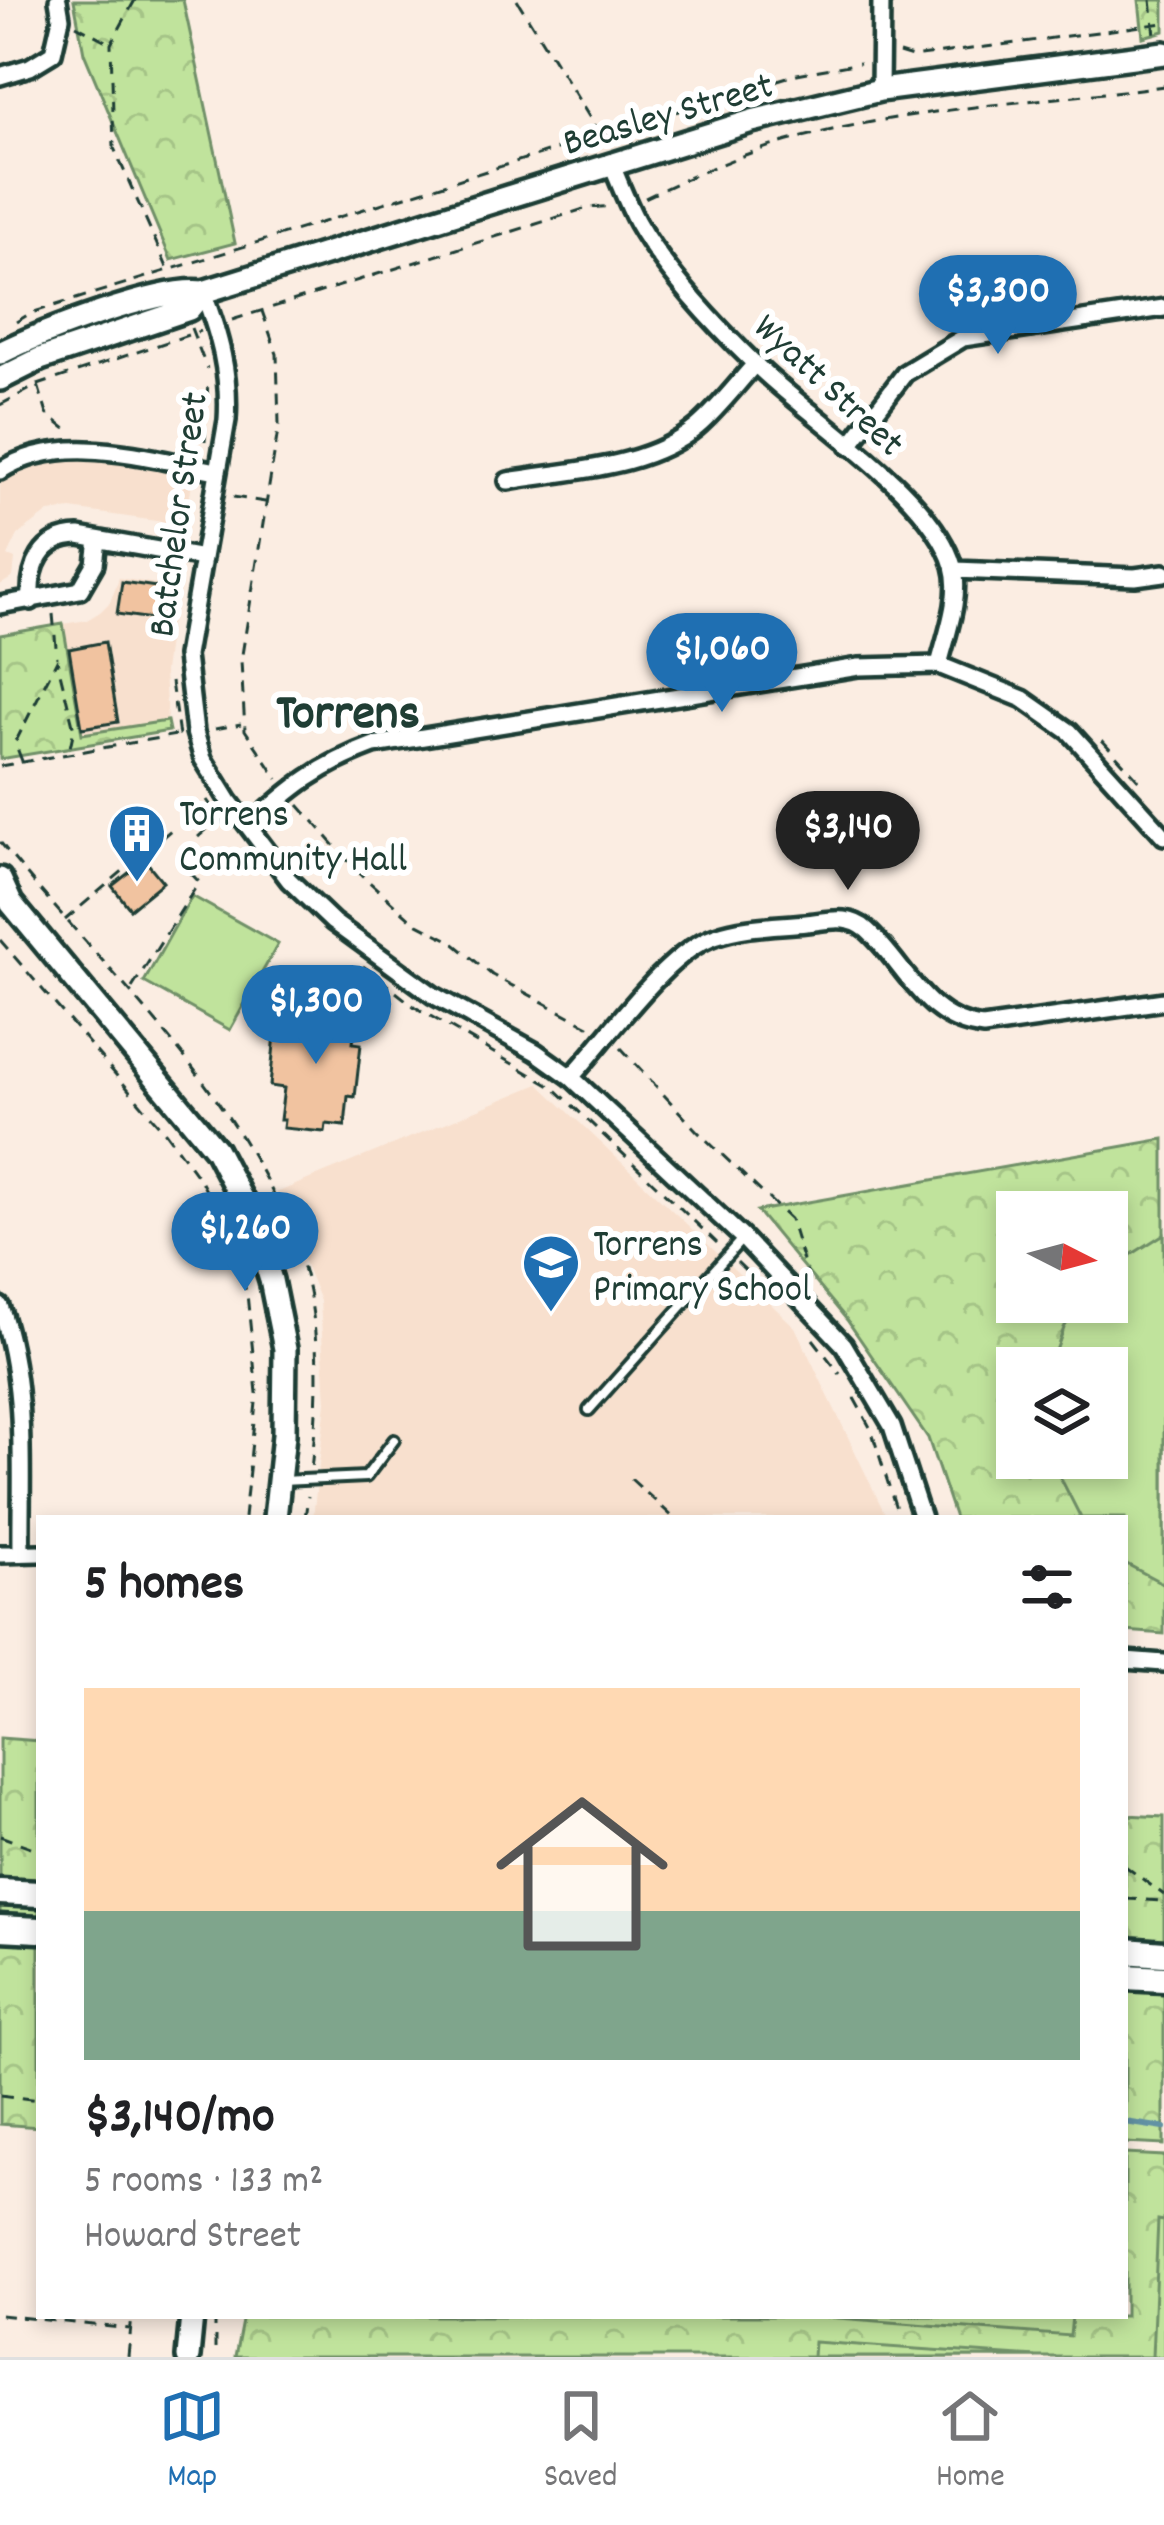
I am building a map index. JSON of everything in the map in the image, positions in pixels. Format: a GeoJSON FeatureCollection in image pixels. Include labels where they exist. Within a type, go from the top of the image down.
{"type":"FeatureCollection","features":[{"type":"Feature","properties":{"kind":"main road","name":"Beasley Street"},"geometry":{"type":"LineString","coordinates":[[0,353],[32,338],[187,290],[203,292],[752,121],[880,90],[1161,54]]}},
{"type":"Feature","properties":{"kind":"main road","name":"Beasley Street"},"geometry":{"type":"LineString","coordinates":[[0,379],[55,353],[189,309],[203,292]]}},
{"type":"Feature","properties":{"kind":"main road"},"geometry":{"type":"LineString","coordinates":[[0,879],[5,900],[216,1150],[251,1217],[272,1280],[285,1349],[284,1435],[275,1515]]}},
{"type":"Feature","properties":{"kind":"main road"},"geometry":{"type":"LineString","coordinates":[[0,1892],[36,1894]]}},
{"type":"Feature","properties":{"kind":"main road"},"geometry":{"type":"LineString","coordinates":[[0,1928],[36,1930]]}},
{"type":"Feature","properties":{"kind":"main road"},"geometry":{"type":"LineString","coordinates":[[1128,1952],[1164,1954]]}},
{"type":"Feature","properties":{"kind":"main road"},"geometry":{"type":"LineString","coordinates":[[1128,1977],[1164,1979]]}},
{"type":"Feature","properties":{"kind":"main road"},"geometry":{"type":"LineString","coordinates":[[188,2357],[192,2319]]}},
{"type":"Feature","properties":{"kind":"street"},"geometry":{"type":"LineString","coordinates":[[0,76],[30,67],[52,52],[61,18],[58,0]]}},
{"type":"Feature","properties":{"kind":"street"},"geometry":{"type":"LineString","coordinates":[[880,90],[881,0]]}},
{"type":"Feature","properties":{"kind":"street","name":"Wyatt Street"},"geometry":{"type":"LineString","coordinates":[[611,163],[638,224],[674,274],[755,364],[925,517],[944,542],[955,570]]}},
{"type":"Feature","properties":{"kind":"street","name":"Batchelor Street"},"geometry":{"type":"LineString","coordinates":[[203,292],[230,382],[210,469],[214,495],[186,656],[203,759],[289,880],[350,936],[433,995],[536,1052],[571,1077],[820,1316],[866,1377],[892,1426],[921,1515]]}},
{"type":"Feature","properties":{"kind":"street"},"geometry":{"type":"LineString","coordinates":[[849,446],[905,374],[963,338],[1164,308]]}},
{"type":"Feature","properties":{"kind":"street"},"geometry":{"type":"LineString","coordinates":[[508,481],[630,460],[667,448],[698,425],[755,364]]}},
{"type":"Feature","properties":{"kind":"street"},"geometry":{"type":"LineString","coordinates":[[0,471],[32,454],[73,448],[210,469]]}},
{"type":"Feature","properties":{"kind":"street"},"geometry":{"type":"LineString","coordinates":[[31,602],[31,577],[45,548],[71,536],[203,558]]}},
{"type":"Feature","properties":{"kind":"street"},"geometry":{"type":"LineString","coordinates":[[0,605],[80,590],[95,564],[98,540]]}},
{"type":"Feature","properties":{"kind":"street"},"geometry":{"type":"LineString","coordinates":[[939,665],[954,598],[955,570],[1135,577],[1164,573]]}},
{"type":"Feature","properties":{"kind":"street"},"geometry":{"type":"LineString","coordinates":[[250,826],[330,761],[374,745],[859,668],[939,665],[1023,699],[1070,732],[1164,836]]}},
{"type":"Feature","properties":{"kind":"street"},"geometry":{"type":"LineString","coordinates":[[571,1077],[681,954],[714,936],[848,919],[869,932],[944,1017],[982,1028],[1164,1001]]}},
{"type":"Feature","properties":{"kind":"street"},"geometry":{"type":"LineString","coordinates":[[0,1306],[15,1349],[21,1394],[21,1553]]}},
{"type":"Feature","properties":{"kind":"street"},"geometry":{"type":"LineString","coordinates":[[0,1554],[36,1553]]}},
{"type":"Feature","properties":{"kind":"street"},"geometry":{"type":"LineString","coordinates":[[1128,1660],[1164,1663]]}},
{"type":"Feature","properties":{"kind":"lane"},"geometry":{"type":"LineString","coordinates":[[589,1410],[743,1238]]}},
{"type":"Feature","properties":{"kind":"lane"},"geometry":{"type":"LineString","coordinates":[[279,1481],[366,1477],[394,1440]]}},
{"type":"Feature","properties":{"kind":"path"},"geometry":{"type":"LineString","coordinates":[[135,0],[111,44],[114,148],[168,269]]}},
{"type":"Feature","properties":{"kind":"path"},"geometry":{"type":"LineString","coordinates":[[517,0],[603,134],[611,163]]}},
{"type":"Feature","properties":{"kind":"path"},"geometry":{"type":"LineString","coordinates":[[1151,0],[1161,54]]}},
{"type":"Feature","properties":{"kind":"path"},"geometry":{"type":"LineString","coordinates":[[61,18],[111,44]]}},
{"type":"Feature","properties":{"kind":"path"},"geometry":{"type":"LineString","coordinates":[[0,333],[31,313],[797,74],[897,52],[912,56],[1164,23]]}},
{"type":"Feature","properties":{"kind":"path"},"geometry":{"type":"LineString","coordinates":[[0,405],[38,385],[262,310],[587,208],[629,205],[670,183],[797,139],[843,128],[1164,86]]}},
{"type":"Feature","properties":{"kind":"path"},"geometry":{"type":"LineString","coordinates":[[262,310],[277,354],[279,424],[241,661],[245,730],[287,792],[356,870],[414,922],[451,941],[492,975],[608,1038],[790,1220],[811,1287]]}},
{"type":"Feature","properties":{"kind":"path"},"geometry":{"type":"LineString","coordinates":[[193,334],[208,373],[210,469]]}},
{"type":"Feature","properties":{"kind":"path"},"geometry":{"type":"LineString","coordinates":[[38,385],[46,414],[80,441]]}},
{"type":"Feature","properties":{"kind":"path"},"geometry":{"type":"LineString","coordinates":[[214,495],[267,502]]}},
{"type":"Feature","properties":{"kind":"path"},"geometry":{"type":"LineString","coordinates":[[51,598],[57,660],[74,730],[69,754]]}},
{"type":"Feature","properties":{"kind":"path"},"geometry":{"type":"LineString","coordinates":[[23,762],[15,743],[57,660]]}},
{"type":"Feature","properties":{"kind":"path"},"geometry":{"type":"LineString","coordinates":[[170,671],[176,735],[182,749]]}},
{"type":"Feature","properties":{"kind":"path"},"geometry":{"type":"LineString","coordinates":[[0,766],[244,723]]}},
{"type":"Feature","properties":{"kind":"path"},"geometry":{"type":"LineString","coordinates":[[199,784],[218,820],[233,835]]}},
{"type":"Feature","properties":{"kind":"path"},"geometry":{"type":"LineString","coordinates":[[131,989],[199,882],[176,856],[233,806]]}},
{"type":"Feature","properties":{"kind":"path"},"geometry":{"type":"LineString","coordinates":[[64,921],[171,830]]}},
{"type":"Feature","properties":{"kind":"path"},"geometry":{"type":"LineString","coordinates":[[0,940],[165,1132],[201,1181],[230,1234],[247,1294],[257,1394],[244,1515]]}},
{"type":"Feature","properties":{"kind":"path"},"geometry":{"type":"LineString","coordinates":[[355,958],[415,1007],[554,1088],[783,1306]]}},
{"type":"Feature","properties":{"kind":"path"},"geometry":{"type":"LineString","coordinates":[[807,1331],[843,1377]]}},
{"type":"Feature","properties":{"kind":"path"},"geometry":{"type":"LineString","coordinates":[[852,1395],[871,1429],[898,1515]]}},
{"type":"Feature","properties":{"kind":"path"},"geometry":{"type":"LineString","coordinates":[[631,1478],[671,1515]]}},
{"type":"Feature","properties":{"kind":"path"},"geometry":{"type":"LineString","coordinates":[[0,1836],[36,1849]]}},
{"type":"Feature","properties":{"kind":"path"},"geometry":{"type":"LineString","coordinates":[[1128,1868],[1164,1898]]}},
{"type":"Feature","properties":{"kind":"path"},"geometry":{"type":"LineString","coordinates":[[1128,1899],[1164,1898]]}},
{"type":"Feature","properties":{"kind":"path"},"geometry":{"type":"LineString","coordinates":[[0,2095],[36,2100]]}},
{"type":"Feature","properties":{"kind":"path"},"geometry":{"type":"LineString","coordinates":[[0,2315],[36,2319]]}},
{"type":"Feature","properties":{"kind":"path"},"geometry":{"type":"LineString","coordinates":[[37,2319],[130,2329]]}},
{"type":"Feature","properties":{"kind":"path"},"geometry":{"type":"LineString","coordinates":[[128,2357],[132,2319]]}},
{"type":"Feature","properties":{"kind":"path"},"geometry":{"type":"LineString","coordinates":[[215,2319],[215,2357]]}},
{"type":"Feature","properties":{"kind":"shaded area"},"geometry":{"type":"Polygon","coordinates":[[[69,453],[194,471],[185,525],[71,509],[49,512],[18,535],[8,556],[15,559],[13,577],[0,585],[0,476],[69,453]]]}},
{"type":"Feature","properties":{"kind":"shaded area"},"geometry":{"type":"Polygon","coordinates":[[[119,578],[175,587],[164,672],[167,721],[82,735],[63,624],[100,612],[110,602],[119,578]]]}},
{"type":"Feature","properties":{"kind":"shaded area","name":"Torrens Primary School"},"geometry":{"type":"Polygon","coordinates":[[[539,1084],[795,1327],[886,1515],[313,1515],[326,1402],[320,1301],[276,1193],[539,1084]]]}},
{"type":"Feature","properties":{"kind":"green space"},"geometry":{"type":"Polygon","coordinates":[[[74,0],[183,0],[235,243],[171,260],[84,53],[74,0]]]}},
{"type":"Feature","properties":{"kind":"green space"},"geometry":{"type":"Polygon","coordinates":[[[1139,0],[1164,0],[1164,31],[1143,37],[1139,0]]]}},
{"type":"Feature","properties":{"kind":"green space"},"geometry":{"type":"Polygon","coordinates":[[[63,624],[82,734],[167,721],[169,731],[0,759],[0,635],[63,624]]]}},
{"type":"Feature","properties":{"kind":"green space"},"geometry":{"type":"Polygon","coordinates":[[[192,896],[278,944],[230,1030],[144,982],[192,896]]]}},
{"type":"Feature","properties":{"kind":"green space"},"geometry":{"type":"Polygon","coordinates":[[[1164,1139],[1164,1634],[1128,1631],[1128,1515],[954,1515],[928,1438],[847,1320],[757,1211],[1164,1139]]]}},
{"type":"Feature","properties":{"kind":"green space"},"geometry":{"type":"Polygon","coordinates":[[[1164,1234],[1164,1584],[1128,1565],[1128,1515],[1079,1515],[1061,1479],[1128,1479],[1128,1347],[1057,1347],[1067,1323],[1128,1323],[1128,1257],[1164,1234]]]}},
{"type":"Feature","properties":{"kind":"green space"},"geometry":{"type":"Polygon","coordinates":[[[0,1738],[36,1741],[36,2127],[0,2124],[0,1738]]]}},
{"type":"Feature","properties":{"kind":"green space"},"geometry":{"type":"Polygon","coordinates":[[[1128,1815],[1164,1817],[1164,2145],[1128,2143],[1128,1815]]]}},
{"type":"Feature","properties":{"kind":"green space"},"geometry":{"type":"Polygon","coordinates":[[[1128,2154],[1164,2156],[1164,2357],[235,2357],[242,2319],[1128,2319],[1128,2154]]]}},
{"type":"Feature","properties":{"kind":"green space"},"geometry":{"type":"Polygon","coordinates":[[[1158,2220],[1164,2221],[1164,2357],[1152,2357],[1158,2220]]]}},
{"type":"Feature","properties":{"kind":"green space"},"geometry":{"type":"Polygon","coordinates":[[[852,2319],[1072,2319],[1070,2336],[852,2319]]]}},
{"type":"Feature","properties":{"kind":"green space"},"geometry":{"type":"Polygon","coordinates":[[[814,2342],[1036,2357],[813,2357],[814,2342]]]}},
{"type":"Feature","properties":{"kind":"building"},"geometry":{"type":"Polygon","coordinates":[[[122,582],[170,589],[166,621],[117,614],[122,582]]]}},
{"type":"Feature","properties":{"kind":"building"},"geometry":{"type":"Polygon","coordinates":[[[105,642],[118,722],[82,728],[69,649],[105,642]]]}},
{"type":"Feature","properties":{"kind":"building","name":"Torrens Community Hall"},"geometry":{"type":"Polygon","coordinates":[[[145,860],[163,882],[130,909],[112,886],[145,860]]]}},
{"type":"Feature","properties":{"kind":"building"},"geometry":{"type":"Polygon","coordinates":[[[292,1004],[357,1011],[353,1043],[361,1044],[355,1097],[348,1096],[345,1126],[326,1124],[325,1132],[283,1128],[284,1088],[270,1086],[275,1034],[289,1035],[292,1004]]]}},
{"type":"Feature","properties":{"kind":"waterway"},"geometry":{"type":"LineString","coordinates":[[1128,2122],[1164,2128]]}},
{"type":"Feature","properties":{"kind":"place","name":"Torrens Community Hall"},"geometry":{"type":"Point","coordinates":[137,884]}},
{"type":"Feature","properties":{"kind":"place","name":"Torrens Primary School"},"geometry":{"type":"Point","coordinates":[551,1314]}},
{"type":"Feature","properties":{"kind":"district","name":"Torrens"},"geometry":{"type":"Point","coordinates":[348,709]}}]}
